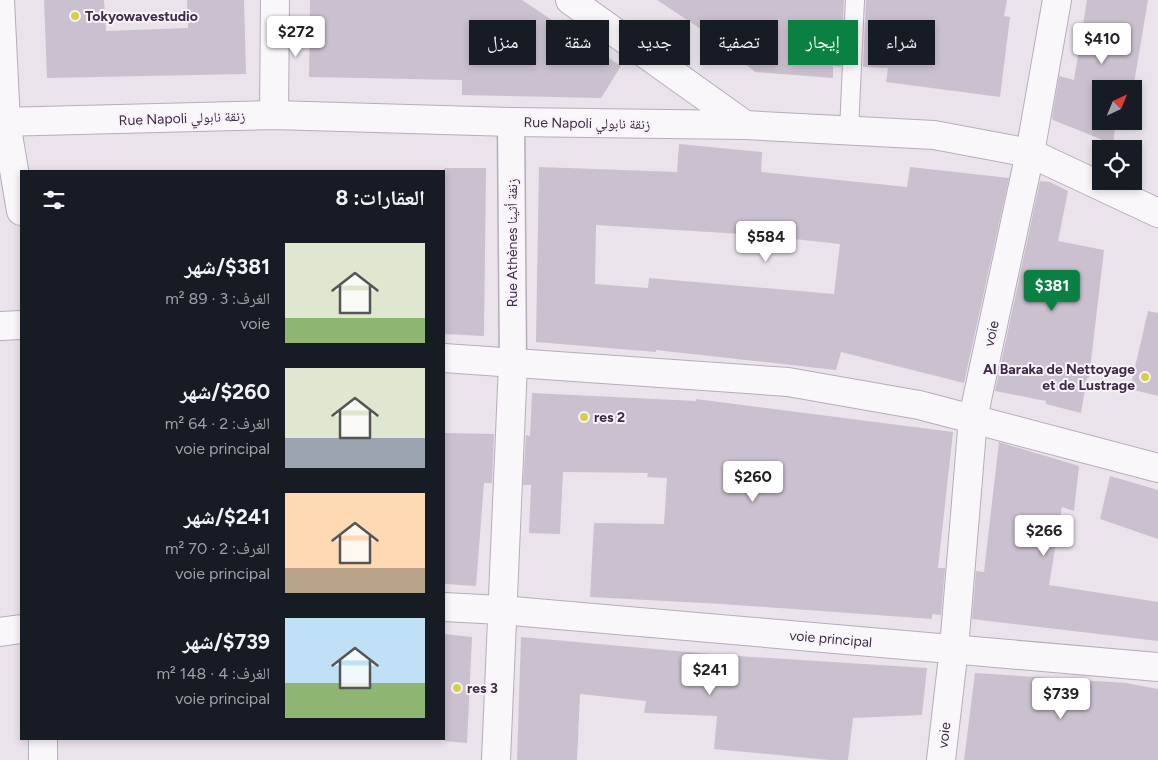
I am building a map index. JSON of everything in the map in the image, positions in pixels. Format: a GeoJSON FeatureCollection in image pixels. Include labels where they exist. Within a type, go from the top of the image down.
{"type":"FeatureCollection","features":[{"type":"Feature","properties":{"kind":"street"},"geometry":{"type":"LineString","coordinates":[[0,0],[3,122],[20,206]]}},
{"type":"Feature","properties":{"kind":"street"},"geometry":{"type":"LineString","coordinates":[[274,116],[275,0]]}},
{"type":"Feature","properties":{"kind":"street","name":"voie"},"geometry":{"type":"LineString","coordinates":[[941,760],[954,648],[973,418],[1030,153],[1057,0]]}},
{"type":"Feature","properties":{"kind":"street"},"geometry":{"type":"LineString","coordinates":[[585,4],[745,125]]}},
{"type":"Feature","properties":{"kind":"street","name":"Rue Napoli زنقة نابولي"},"geometry":{"type":"LineString","coordinates":[[3,122],[274,116],[745,125],[934,135],[1030,153],[1158,213]]}},
{"type":"Feature","properties":{"kind":"street","name":"Rue Athènes زنقة أثينا"},"geometry":{"type":"LineString","coordinates":[[511,122],[513,364]]}},
{"type":"Feature","properties":{"kind":"street"},"geometry":{"type":"LineString","coordinates":[[0,326],[20,325]]}},
{"type":"Feature","properties":{"kind":"street"},"geometry":{"type":"LineString","coordinates":[[445,358],[788,382],[919,405],[1158,468]]}},
{"type":"Feature","properties":{"kind":"street"},"geometry":{"type":"LineString","coordinates":[[496,760],[513,364]]}},
{"type":"Feature","properties":{"kind":"street","name":"voie principal"},"geometry":{"type":"LineString","coordinates":[[445,607],[501,610],[954,648],[1158,667]]}},
{"type":"Feature","properties":{"kind":"street"},"geometry":{"type":"LineString","coordinates":[[0,632],[20,629]]}},
{"type":"Feature","properties":{"kind":"street"},"geometry":{"type":"LineString","coordinates":[[43,740],[43,760]]}},
{"type":"Feature","properties":{"kind":"lane"},"geometry":{"type":"LineString","coordinates":[[849,130],[855,0]]}},
{"type":"Feature","properties":{"kind":"building"},"geometry":{"type":"Polygon","coordinates":[[[44,0],[104,0],[106,31],[188,28],[187,0],[244,0],[246,74],[47,78],[44,0]]]}},
{"type":"Feature","properties":{"kind":"building"},"geometry":{"type":"Polygon","coordinates":[[[310,0],[522,0],[552,20],[546,20],[546,65],[609,65],[609,58],[621,66],[601,98],[462,95],[462,80],[309,77],[310,0]]]}},
{"type":"Feature","properties":{"kind":"building"},"geometry":{"type":"Polygon","coordinates":[[[657,0],[844,0],[843,20],[788,20],[788,65],[841,65],[841,67],[833,66],[833,78],[755,72],[747,65],[778,65],[778,20],[700,20],[700,28],[690,20],[657,0]]]}},
{"type":"Feature","properties":{"kind":"building"},"geometry":{"type":"Polygon","coordinates":[[[866,0],[1007,0],[1004,16],[1010,17],[1000,97],[886,82],[888,68],[863,67],[866,0]]]}},
{"type":"Feature","properties":{"kind":"building"},"geometry":{"type":"Polygon","coordinates":[[[1087,0],[1148,0],[1135,80],[1092,80],[1092,130],[1115,130],[1114,140],[1103,140],[1053,120],[1059,76],[1074,80],[1087,0]]]}},
{"type":"Feature","properties":{"kind":"building"},"geometry":{"type":"Polygon","coordinates":[[[679,144],[762,152],[761,172],[907,187],[910,167],[1009,178],[964,383],[841,352],[836,370],[656,350],[656,352],[536,342],[539,167],[677,172],[679,144]],[[596,225],[595,284],[648,288],[649,278],[834,294],[840,244],[757,235],[596,225]]]}},
{"type":"Feature","properties":{"kind":"building"},"geometry":{"type":"Polygon","coordinates":[[[444,168],[486,168],[484,336],[445,334],[444,168]]]}},
{"type":"Feature","properties":{"kind":"building"},"geometry":{"type":"Polygon","coordinates":[[[1040,181],[1050,182],[1068,191],[1058,241],[1104,250],[1089,378],[1087,378],[1081,413],[1046,404],[1046,401],[995,391],[1040,181]]]}},
{"type":"Feature","properties":{"kind":"building"},"geometry":{"type":"Polygon","coordinates":[[[1148,311],[1158,313],[1158,396],[1130,389],[1148,311]]]}},
{"type":"Feature","properties":{"kind":"building"},"geometry":{"type":"Polygon","coordinates":[[[532,393],[696,401],[696,399],[953,432],[938,568],[945,568],[941,615],[932,614],[932,619],[590,597],[594,523],[664,524],[667,478],[647,477],[648,473],[563,472],[560,534],[529,533],[531,485],[523,485],[526,435],[530,436],[532,393]]]}},
{"type":"Feature","properties":{"kind":"building"},"geometry":{"type":"Polygon","coordinates":[[[445,433],[494,434],[492,483],[484,483],[476,586],[445,584],[445,433]]]}},
{"type":"Feature","properties":{"kind":"building"},"geometry":{"type":"Polygon","coordinates":[[[999,442],[1079,466],[1074,511],[1062,507],[1049,585],[1158,602],[1158,641],[972,619],[976,571],[984,572],[999,442]]]}},
{"type":"Feature","properties":{"kind":"building"},"geometry":{"type":"Polygon","coordinates":[[[1110,476],[1158,490],[1158,539],[1100,519],[1110,476]]]}},
{"type":"Feature","properties":{"kind":"building","name":"res 3"},"geometry":{"type":"Polygon","coordinates":[[[445,634],[472,637],[467,743],[444,741],[445,634]]]}},
{"type":"Feature","properties":{"kind":"building"},"geometry":{"type":"Polygon","coordinates":[[[521,637],[721,655],[927,668],[922,715],[853,718],[848,760],[829,760],[714,749],[717,716],[644,713],[646,701],[580,694],[577,760],[517,760],[521,637]]]}},
{"type":"Feature","properties":{"kind":"building"},"geometry":{"type":"Polygon","coordinates":[[[975,673],[1126,683],[1158,689],[1158,760],[964,760],[975,673]]]}},
{"type":"Feature","properties":{"kind":"place","name":"Tokyowavestudio"},"geometry":{"type":"Point","coordinates":[75,16]}},
{"type":"Feature","properties":{"kind":"place","name":"Al Baraka de Nettoyage et de Lustrage"},"geometry":{"type":"Point","coordinates":[1145,377]}},
{"type":"Feature","properties":{"kind":"place","name":"res 2"},"geometry":{"type":"Point","coordinates":[584,417]}},
{"type":"Feature","properties":{"kind":"place","name":"res 3"},"geometry":{"type":"Point","coordinates":[457,688]}}]}
